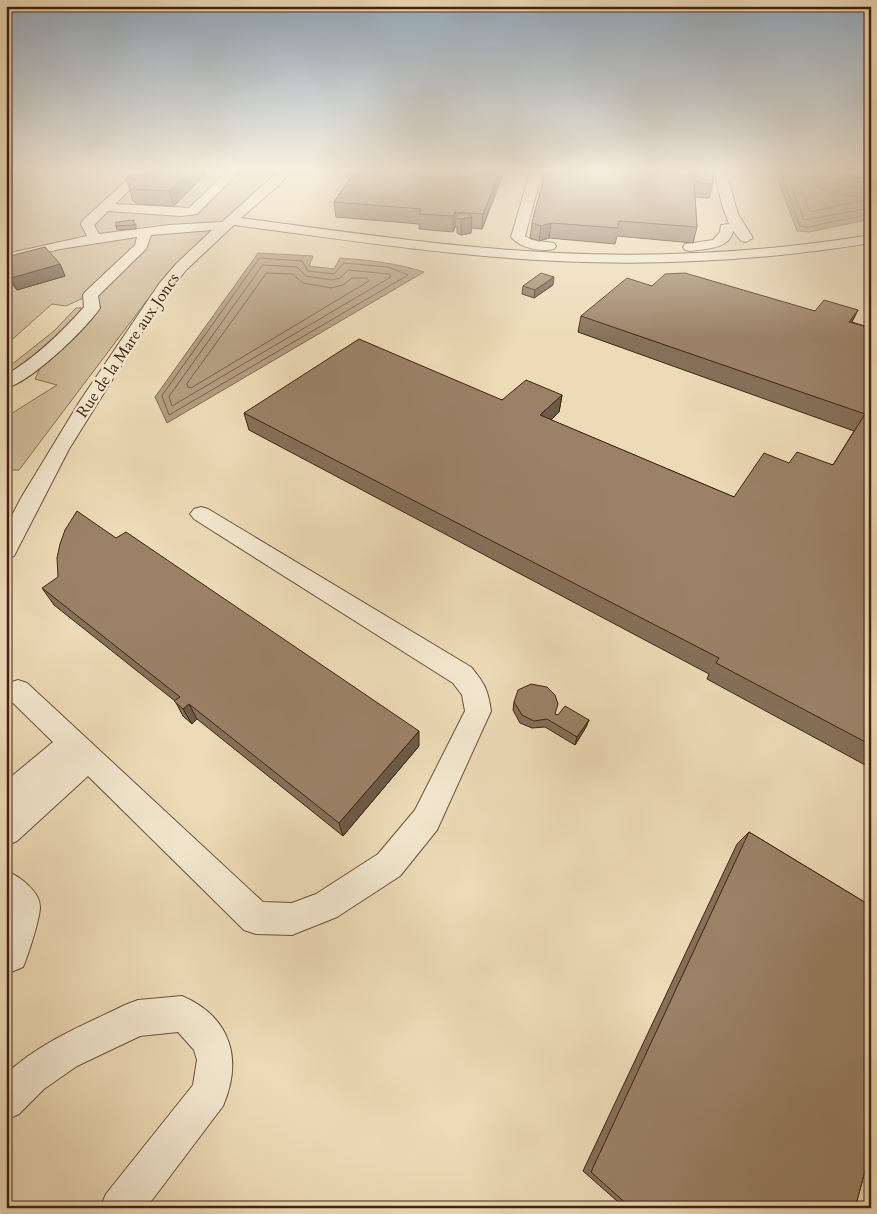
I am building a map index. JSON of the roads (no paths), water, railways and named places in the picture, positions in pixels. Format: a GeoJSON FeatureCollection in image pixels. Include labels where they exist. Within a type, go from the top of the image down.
{"type":"FeatureCollection","features":[{"type":"Feature","properties":{"kind":"street"},"geometry":{"type":"LineString","coordinates":[[89,226],[95,238]]}},
{"type":"Feature","properties":{"kind":"street"},"geometry":{"type":"LineString","coordinates":[[11,256],[95,238],[211,226]]}},
{"type":"Feature","properties":{"kind":"street","name":"Rue de la Mare aux Joncs"},"geometry":{"type":"LineString","coordinates":[[6,550],[34,490],[66,435],[126,345],[180,268],[226,226]]}},
{"type":"Feature","properties":{"kind":"street"},"geometry":{"type":"LineString","coordinates":[[243,226],[449,249],[530,256],[638,259],[765,253],[830,246],[871,238]]}},
{"type":"Feature","properties":{"kind":"street"},"geometry":{"type":"LineString","coordinates":[[521,226],[518,237],[522,241],[534,245],[620,246]]}},
{"type":"Feature","properties":{"kind":"street"},"geometry":{"type":"LineString","coordinates":[[652,246],[687,248],[717,243],[727,233],[726,228],[738,226],[741,234],[765,253]]}},
{"type":"Feature","properties":{"kind":"street"},"geometry":{"type":"LineString","coordinates":[[6,383],[46,354],[74,329],[92,308],[90,295],[141,246],[145,232]]}},
{"type":"Feature","properties":{"kind":"street"},"geometry":{"type":"LineString","coordinates":[[11,256],[26,266]]}},
{"type":"Feature","properties":{"kind":"street"},"geometry":{"type":"LineString","coordinates":[[18,692],[256,918],[292,919],[326,906],[389,865],[426,820],[478,710],[475,691],[462,675],[200,514]]}},
{"type":"Feature","properties":{"kind":"street"},"geometry":{"type":"LineString","coordinates":[[6,800],[80,751]]}},
{"type":"Feature","properties":{"kind":"street"},"geometry":{"type":"LineString","coordinates":[[6,831],[80,751]]}},
{"type":"Feature","properties":{"kind":"street"},"geometry":{"type":"LineString","coordinates":[[6,887],[24,906],[11,955]]}},
{"type":"Feature","properties":{"kind":"street"},"geometry":{"type":"LineString","coordinates":[[6,1101],[31,1076],[64,1053],[138,1018],[182,1014],[194,1022],[210,1041],[215,1060],[210,1093],[120,1208]]}},
{"type":"Feature","properties":{"kind":"water"},"geometry":{"type":"Polygon","coordinates":[[[795,226],[839,226],[809,232],[797,231],[795,226]]]}},
{"type":"Feature","properties":{"kind":"water"},"geometry":{"type":"Polygon","coordinates":[[[258,253],[313,256],[309,266],[334,269],[340,258],[382,262],[424,272],[167,423],[155,397],[258,253]]]}}]}
